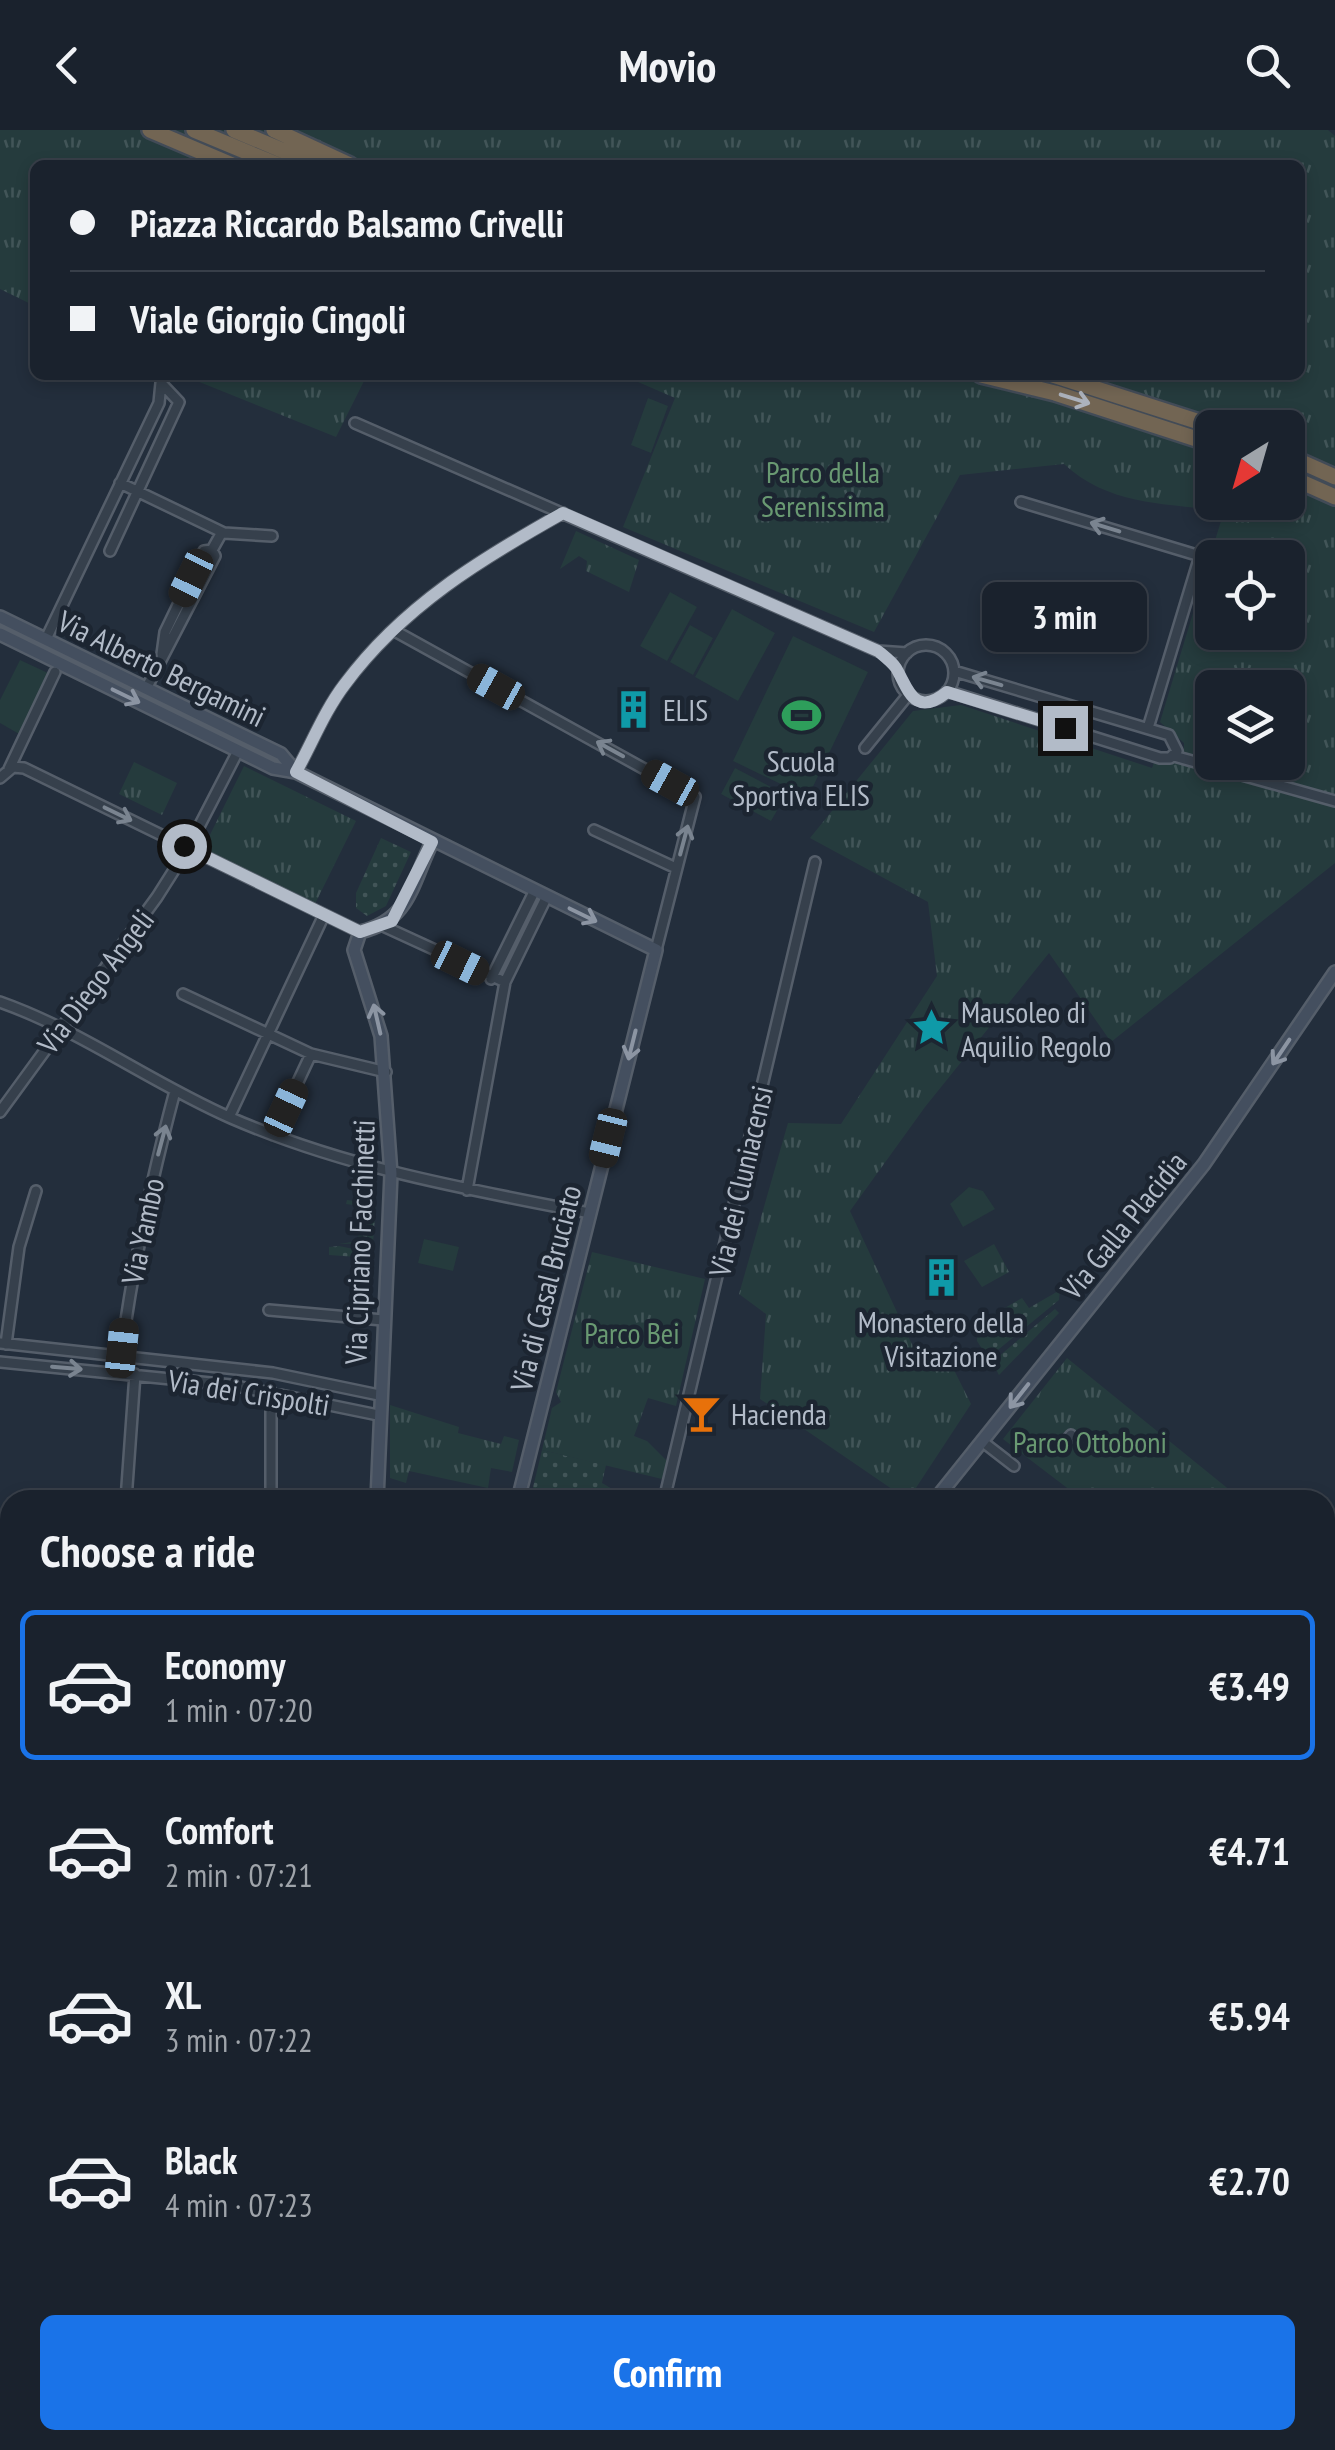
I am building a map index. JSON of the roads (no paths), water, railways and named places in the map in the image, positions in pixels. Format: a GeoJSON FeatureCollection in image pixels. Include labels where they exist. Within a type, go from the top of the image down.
{"type":"FeatureCollection","features":[{"type":"Feature","properties":{"kind":"highway"},"geometry":{"type":"LineString","coordinates":[[150,130],[220,160]]}},
{"type":"Feature","properties":{"kind":"highway"},"geometry":{"type":"LineString","coordinates":[[194,130],[266,160]]}},
{"type":"Feature","properties":{"kind":"highway"},"geometry":{"type":"LineString","coordinates":[[234,130],[304,160]]}},
{"type":"Feature","properties":{"kind":"highway"},"geometry":{"type":"LineString","coordinates":[[274,130],[339,160]]}},
{"type":"Feature","properties":{"kind":"highway"},"geometry":{"type":"LineString","coordinates":[[1003,380],[1055,392],[1195,438]]}},
{"type":"Feature","properties":{"kind":"highway"},"geometry":{"type":"LineString","coordinates":[[1069,380],[1195,421]]}},
{"type":"Feature","properties":{"kind":"highway"},"geometry":{"type":"LineString","coordinates":[[1305,464],[1335,477]]}},
{"type":"Feature","properties":{"kind":"highway"},"geometry":{"type":"LineString","coordinates":[[1305,483],[1335,496]]}},
{"type":"Feature","properties":{"kind":"street"},"geometry":{"type":"LineString","coordinates":[[38,653],[159,403],[161,383],[180,402],[110,550]]}},
{"type":"Feature","properties":{"kind":"street"},"geometry":{"type":"LineString","coordinates":[[355,423],[878,651],[898,670],[908,695],[924,701],[947,692],[1160,758],[1174,756],[1335,800]]}},
{"type":"Feature","properties":{"kind":"street"},"geometry":{"type":"LineString","coordinates":[[120,483],[222,532],[272,536]]}},
{"type":"Feature","properties":{"kind":"street"},"geometry":{"type":"LineString","coordinates":[[1021,502],[1200,556],[1148,728]]}},
{"type":"Feature","properties":{"kind":"street"},"geometry":{"type":"LineString","coordinates":[[563,513],[459,573],[393,630],[344,685],[296,772],[656,950]]}},
{"type":"Feature","properties":{"kind":"street"},"geometry":{"type":"LineString","coordinates":[[146,687],[216,556],[212,550],[222,532]]}},
{"type":"Feature","properties":{"kind":"street","name":"Via Alberto Bergamini"},"geometry":{"type":"LineString","coordinates":[[0,617],[281,754],[296,772]]}},
{"type":"Feature","properties":{"kind":"street","name":"Via di Casal Bruciato"},"geometry":{"type":"LineString","coordinates":[[393,630],[695,797],[520,1490]]}},
{"type":"Feature","properties":{"kind":"street","name":"Via Alberto Bergamini"},"geometry":{"type":"LineString","coordinates":[[0,634],[274,768],[296,772]]}},
{"type":"Feature","properties":{"kind":"street"},"geometry":{"type":"LineString","coordinates":[[878,651],[907,652],[920,646],[934,647],[948,656],[954,672],[947,692]]}},
{"type":"Feature","properties":{"kind":"street"},"geometry":{"type":"LineString","coordinates":[[898,670],[907,652]]}},
{"type":"Feature","properties":{"kind":"street"},"geometry":{"type":"LineString","coordinates":[[0,778],[9,769],[55,672]]}},
{"type":"Feature","properties":{"kind":"street"},"geometry":{"type":"LineString","coordinates":[[954,672],[1148,728],[1174,739],[1174,756]]}},
{"type":"Feature","properties":{"kind":"street"},"geometry":{"type":"LineString","coordinates":[[865,748],[908,695]]}},
{"type":"Feature","properties":{"kind":"street"},"geometry":{"type":"LineString","coordinates":[[1039,720],[1045,698]]}},
{"type":"Feature","properties":{"kind":"street","name":"Via Diego Angeli"},"geometry":{"type":"LineString","coordinates":[[0,1112],[158,898],[238,751]]}},
{"type":"Feature","properties":{"kind":"street"},"geometry":{"type":"LineString","coordinates":[[9,769],[28,770],[360,932],[384,926],[401,908],[432,842]]}},
{"type":"Feature","properties":{"kind":"street"},"geometry":{"type":"LineString","coordinates":[[594,830],[676,868]]}},
{"type":"Feature","properties":{"kind":"street","name":"Via dei Cluniacensi"},"geometry":{"type":"LineString","coordinates":[[666,1490],[815,862]]}},
{"type":"Feature","properties":{"kind":"street"},"geometry":{"type":"LineString","coordinates":[[491,978],[540,894]]}},
{"type":"Feature","properties":{"kind":"street"},"geometry":{"type":"LineString","coordinates":[[468,1190],[505,982],[540,894]]}},
{"type":"Feature","properties":{"kind":"street"},"geometry":{"type":"LineString","coordinates":[[228,1117],[324,916]]}},
{"type":"Feature","properties":{"kind":"street"},"geometry":{"type":"LineString","coordinates":[[384,926],[505,982]]}},
{"type":"Feature","properties":{"kind":"street","name":"Via Cipriano Facchinetti"},"geometry":{"type":"LineString","coordinates":[[360,932],[354,950],[375,1007],[386,1072],[391,1174],[378,1395],[378,1490]]}},
{"type":"Feature","properties":{"kind":"street","name":"Via Galla Placidia"},"geometry":{"type":"LineString","coordinates":[[943,1490],[1204,1164],[1335,972]]}},
{"type":"Feature","properties":{"kind":"street"},"geometry":{"type":"LineString","coordinates":[[183,994],[311,1054],[386,1072]]}},
{"type":"Feature","properties":{"kind":"street"},"geometry":{"type":"LineString","coordinates":[[0,1002],[62,1027],[175,1091],[273,1135],[391,1174],[589,1213]]}},
{"type":"Feature","properties":{"kind":"street"},"geometry":{"type":"LineString","coordinates":[[273,1135],[311,1054]]}},
{"type":"Feature","properties":{"kind":"street","name":"Via Yambo"},"geometry":{"type":"LineString","coordinates":[[120,1373],[144,1208],[175,1091]]}},
{"type":"Feature","properties":{"kind":"street"},"geometry":{"type":"LineString","coordinates":[[3,1343],[19,1246],[36,1191]]}},
{"type":"Feature","properties":{"kind":"street"},"geometry":{"type":"LineString","coordinates":[[269,1310],[383,1320]]}},
{"type":"Feature","properties":{"kind":"street","name":"Via dei Crispolti"},"geometry":{"type":"LineString","coordinates":[[3,1343],[273,1373],[378,1395]]}},
{"type":"Feature","properties":{"kind":"street","name":"Via dei Crispolti"},"geometry":{"type":"LineString","coordinates":[[0,1362],[271,1391],[378,1415]]}},
{"type":"Feature","properties":{"kind":"street"},"geometry":{"type":"LineString","coordinates":[[127,1490],[134,1374]]}},
{"type":"Feature","properties":{"kind":"street"},"geometry":{"type":"LineString","coordinates":[[271,1391],[271,1490]]}},
{"type":"Feature","properties":{"kind":"street"},"geometry":{"type":"LineString","coordinates":[[983,1442],[1014,1466]]}},
{"type":"Feature","properties":{"kind":"place","name":"ELIS"},"geometry":{"type":"Point","coordinates":[633,709]}},
{"type":"Feature","properties":{"kind":"place","name":"Scuola Sportiva ELIS"},"geometry":{"type":"Point","coordinates":[801,716]}},
{"type":"Feature","properties":{"kind":"place","name":"Mausoleo di Aquilio Regolo"},"geometry":{"type":"Point","coordinates":[931,1028]}},
{"type":"Feature","properties":{"kind":"place","name":"Monastero della Visitazione"},"geometry":{"type":"Point","coordinates":[941,1277]}},
{"type":"Feature","properties":{"kind":"place","name":"Hacienda"},"geometry":{"type":"Point","coordinates":[701,1413]}},
{"type":"Feature","properties":{"kind":"park label","name":"Parco della Serenissima"},"geometry":{"type":"Point","coordinates":[823,488]}},
{"type":"Feature","properties":{"kind":"park label","name":"Parco Bei"},"geometry":{"type":"Point","coordinates":[632,1332]}},
{"type":"Feature","properties":{"kind":"park label","name":"Parco Ottoboni"},"geometry":{"type":"Point","coordinates":[1090,1441]}}]}
